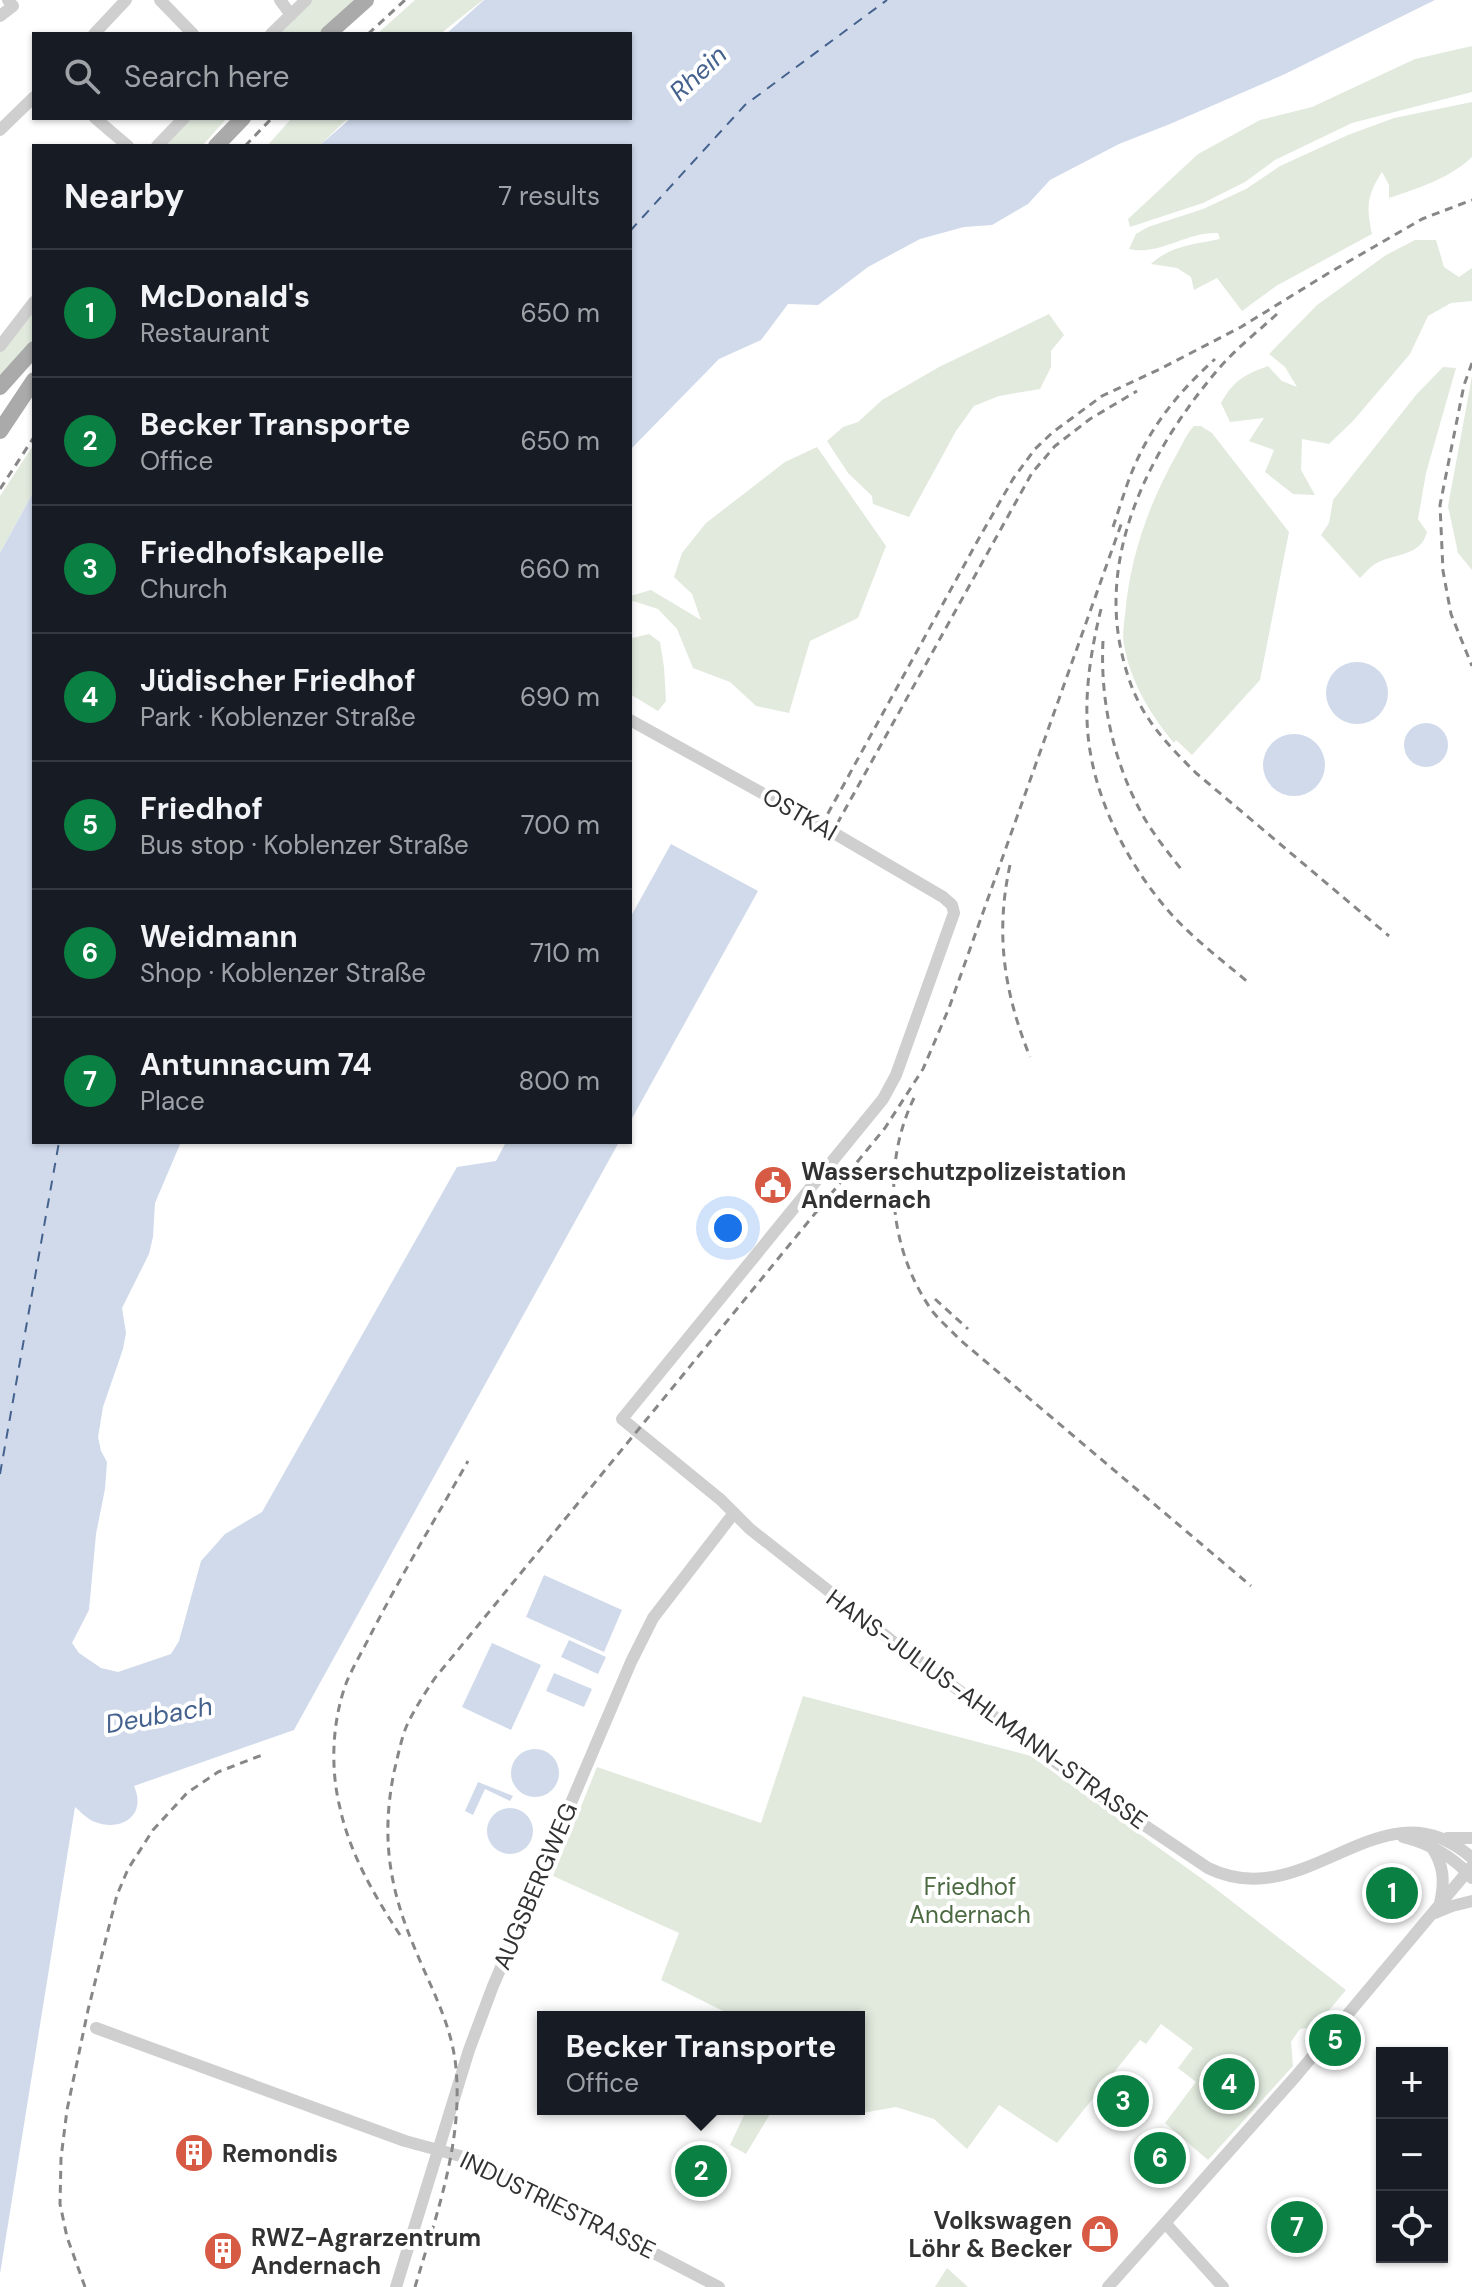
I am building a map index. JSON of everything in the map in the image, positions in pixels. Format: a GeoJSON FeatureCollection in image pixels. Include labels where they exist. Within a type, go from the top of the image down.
{"type":"FeatureCollection","features":[{"type":"Feature","properties":{"kind":"main road"},"geometry":{"type":"LineString","coordinates":[[330,32],[366,0]]}},
{"type":"Feature","properties":{"kind":"main road"},"geometry":{"type":"LineString","coordinates":[[218,144],[241,120]]}},
{"type":"Feature","properties":{"kind":"main road"},"geometry":{"type":"LineString","coordinates":[[0,387],[32,351]]}},
{"type":"Feature","properties":{"kind":"main road"},"geometry":{"type":"LineString","coordinates":[[0,431],[32,383]]}},
{"type":"Feature","properties":{"kind":"street"},"geometry":{"type":"LineString","coordinates":[[0,16],[13,6],[8,0]]}},
{"type":"Feature","properties":{"kind":"street"},"geometry":{"type":"LineString","coordinates":[[96,32],[126,0]]}},
{"type":"Feature","properties":{"kind":"street"},"geometry":{"type":"LineString","coordinates":[[160,0],[191,32]]}},
{"type":"Feature","properties":{"kind":"street"},"geometry":{"type":"LineString","coordinates":[[280,0],[291,15]]}},
{"type":"Feature","properties":{"kind":"street"},"geometry":{"type":"LineString","coordinates":[[273,32],[306,0]]}},
{"type":"Feature","properties":{"kind":"street"},"geometry":{"type":"LineString","coordinates":[[4,127],[32,99]]}},
{"type":"Feature","properties":{"kind":"street"},"geometry":{"type":"LineString","coordinates":[[4,127],[32,112]]}},
{"type":"Feature","properties":{"kind":"street"},"geometry":{"type":"LineString","coordinates":[[97,120],[126,144]]}},
{"type":"Feature","properties":{"kind":"street"},"geometry":{"type":"LineString","coordinates":[[159,144],[182,120]]}},
{"type":"Feature","properties":{"kind":"street"},"geometry":{"type":"LineString","coordinates":[[0,346],[32,305]]}},
{"type":"Feature","properties":{"kind":"street","name":"OSTKAI"},"geometry":{"type":"LineString","coordinates":[[622,1419],[883,1099],[896,1075],[954,913],[952,905],[943,897],[632,721]]}},
{"type":"Feature","properties":{"kind":"street","name":"HANS-JULIUS-AHLMANN-STRASSE"},"geometry":{"type":"LineString","coordinates":[[622,1419],[750,1529],[891,1640],[1101,1796],[1216,1872],[1249,1879],[1282,1876],[1367,1841],[1392,1835],[1421,1833],[1445,1838],[1472,1838]]}},
{"type":"Feature","properties":{"kind":"street","name":"AUGSBERGWEG"},"geometry":{"type":"LineString","coordinates":[[396,2287],[469,2050],[493,1986],[631,1662],[653,1618],[734,1513]]}},
{"type":"Feature","properties":{"kind":"street"},"geometry":{"type":"LineString","coordinates":[[1108,2287],[1470,1872],[1431,1846],[1392,1835]]}},
{"type":"Feature","properties":{"kind":"street"},"geometry":{"type":"LineString","coordinates":[[1445,1838],[1472,1858]]}},
{"type":"Feature","properties":{"kind":"street"},"geometry":{"type":"LineString","coordinates":[[1431,1846],[1444,1874],[1436,1909]]}},
{"type":"Feature","properties":{"kind":"street"},"geometry":{"type":"LineString","coordinates":[[1436,1909],[1472,1901]]}},
{"type":"Feature","properties":{"kind":"street","name":"INDUSTRIESTRASSE"},"geometry":{"type":"LineString","coordinates":[[96,2028],[405,2141],[475,2160],[719,2287]]}},
{"type":"Feature","properties":{"kind":"street"},"geometry":{"type":"LineString","coordinates":[[1166,2224],[1223,2287]]}},
{"type":"Feature","properties":{"kind":"green space"},"geometry":{"type":"Polygon","coordinates":[[[311,0],[357,0],[320,32],[277,32],[311,0]]]}},
{"type":"Feature","properties":{"kind":"green space"},"geometry":{"type":"Polygon","coordinates":[[[415,0],[483,0],[443,32],[379,32],[415,0]]]}},
{"type":"Feature","properties":{"kind":"green space"},"geometry":{"type":"Polygon","coordinates":[[[1472,46],[1472,92],[1352,123],[1275,160],[1245,182],[1203,203],[1130,227],[1128,219],[1198,154],[1260,120],[1312,107],[1415,59],[1472,46]]]}},
{"type":"Feature","properties":{"kind":"green space"},"geometry":{"type":"Polygon","coordinates":[[[1472,102],[1472,157],[1443,177],[1389,198],[1389,185],[1382,172],[1369,202],[1372,234],[1276,286],[1242,311],[1217,278],[1194,290],[1191,277],[1177,268],[1151,264],[1175,249],[1220,239],[1218,233],[1207,233],[1152,249],[1129,249],[1136,234],[1148,227],[1203,209],[1246,189],[1280,166],[1348,135],[1394,118],[1472,102]]]}},
{"type":"Feature","properties":{"kind":"green space"},"geometry":{"type":"Polygon","coordinates":[[[189,120],[225,120],[204,144],[165,144],[189,120]]]}},
{"type":"Feature","properties":{"kind":"green space"},"geometry":{"type":"Polygon","coordinates":[[[290,120],[346,120],[321,144],[269,144],[290,120]]]}},
{"type":"Feature","properties":{"kind":"green space"},"geometry":{"type":"Polygon","coordinates":[[[1415,240],[1436,240],[1444,267],[1459,277],[1472,268],[1472,301],[1451,303],[1428,316],[1410,354],[1353,421],[1329,444],[1302,439],[1301,470],[1315,495],[1293,494],[1265,472],[1274,450],[1249,441],[1264,418],[1230,422],[1221,403],[1240,379],[1268,366],[1282,381],[1297,387],[1285,367],[1269,354],[1317,305],[1386,255],[1415,240]]]}},
{"type":"Feature","properties":{"kind":"green space"},"geometry":{"type":"Polygon","coordinates":[[[32,312],[32,340],[0,379],[0,353],[32,312]]]}},
{"type":"Feature","properties":{"kind":"green space"},"geometry":{"type":"Polygon","coordinates":[[[1049,314],[1064,335],[1051,351],[1051,367],[1040,389],[999,396],[974,406],[956,431],[909,517],[873,504],[872,496],[848,473],[827,441],[843,427],[858,422],[882,400],[939,367],[1049,314]]]}},
{"type":"Feature","properties":{"kind":"green space"},"geometry":{"type":"Polygon","coordinates":[[[1443,367],[1456,368],[1426,473],[1418,519],[1427,532],[1424,540],[1413,550],[1375,564],[1360,578],[1321,535],[1329,523],[1333,500],[1416,395],[1443,367]]]}},
{"type":"Feature","properties":{"kind":"green space"},"geometry":{"type":"Polygon","coordinates":[[[1472,376],[1472,570],[1458,553],[1448,506],[1472,376]]]}},
{"type":"Feature","properties":{"kind":"green space"},"geometry":{"type":"Polygon","coordinates":[[[1194,426],[1201,426],[1212,433],[1289,532],[1260,680],[1192,755],[1176,740],[1174,743],[1143,697],[1131,672],[1123,634],[1131,572],[1142,530],[1168,471],[1194,426]]]}},
{"type":"Feature","properties":{"kind":"green space"},"geometry":{"type":"Polygon","coordinates":[[[32,447],[32,495],[0,553],[0,496],[32,447]]]}},
{"type":"Feature","properties":{"kind":"green space"},"geometry":{"type":"Polygon","coordinates":[[[817,447],[886,546],[858,618],[810,641],[789,713],[756,706],[730,682],[693,668],[677,629],[658,609],[632,602],[632,595],[651,590],[701,620],[692,594],[674,577],[682,553],[706,523],[785,462],[817,447]]]}},
{"type":"Feature","properties":{"kind":"green space"},"geometry":{"type":"Polygon","coordinates":[[[649,634],[660,642],[664,667],[666,701],[658,711],[632,695],[632,638],[649,634]]]}},
{"type":"Feature","properties":{"kind":"green space","name":"Friedhof Andernach"},"geometry":{"type":"Polygon","coordinates":[[[803,1696],[1031,1756],[1212,1886],[1346,1990],[1315,2027],[1300,2029],[1291,2042],[1293,2066],[1208,2160],[1165,2123],[1196,2082],[1178,2068],[1193,2048],[1161,2024],[1146,2044],[1140,2040],[1057,2143],[999,2105],[967,2149],[934,2119],[896,2107],[865,2113],[865,2011],[723,2011],[661,1980],[679,1933],[553,1876],[597,1767],[761,1823],[803,1696]]]}},
{"type":"Feature","properties":{"kind":"green space"},"geometry":{"type":"Polygon","coordinates":[[[744,2115],[769,2115],[746,2154],[730,2145],[744,2115]]]}},
{"type":"Feature","properties":{"kind":"green space"},"geometry":{"type":"Polygon","coordinates":[[[947,2268],[968,2287],[935,2287],[947,2268]]]}},
{"type":"Feature","properties":{"kind":"water","name":"Rhein"},"geometry":{"type":"Polygon","coordinates":[[[484,0],[1435,0],[1285,74],[1119,144],[1050,180],[1028,204],[992,225],[964,227],[920,239],[868,267],[818,305],[788,304],[761,340],[719,359],[632,448],[632,144],[321,144],[349,120],[632,120],[632,32],[448,32],[484,0]]]}},
{"type":"Feature","properties":{"kind":"water","name":"Deubach"},"geometry":{"type":"Polygon","coordinates":[[[32,495],[32,1144],[180,1144],[155,1203],[149,1254],[122,1308],[126,1333],[103,1407],[98,1437],[107,1462],[89,1610],[72,1643],[79,1653],[101,1668],[118,1672],[171,1654],[179,1641],[201,1561],[225,1534],[262,1512],[457,1167],[496,1161],[505,1144],[618,1144],[294,1730],[134,1786],[137,1805],[130,1819],[123,1823],[105,1825],[95,1822],[75,1807],[0,2274],[0,553],[32,495]]]}},
{"type":"Feature","properties":{"kind":"water"},"geometry":{"type":"Polygon","coordinates":[[[1357,662],[1369,664],[1379,671],[1386,681],[1386,705],[1379,715],[1369,722],[1357,724],[1345,722],[1335,715],[1328,705],[1326,693],[1328,681],[1335,671],[1345,664],[1357,662]]]}},
{"type":"Feature","properties":{"kind":"water"},"geometry":{"type":"Polygon","coordinates":[[[1426,723],[1441,730],[1448,745],[1441,760],[1426,767],[1411,760],[1404,745],[1411,730],[1426,723]]]}},
{"type":"Feature","properties":{"kind":"water"},"geometry":{"type":"Polygon","coordinates":[[[1294,734],[1306,736],[1316,743],[1323,753],[1323,777],[1316,787],[1306,794],[1294,796],[1282,794],[1272,787],[1265,777],[1263,765],[1265,753],[1272,743],[1282,736],[1294,734]]]}},
{"type":"Feature","properties":{"kind":"water"},"geometry":{"type":"Polygon","coordinates":[[[671,844],[758,891],[632,1118],[632,914],[671,844]]]}},
{"type":"Feature","properties":{"kind":"water"},"geometry":{"type":"Polygon","coordinates":[[[544,1575],[622,1610],[604,1652],[526,1617],[544,1575]]]}},
{"type":"Feature","properties":{"kind":"water"},"geometry":{"type":"Polygon","coordinates":[[[569,1640],[606,1657],[598,1674],[561,1657],[569,1640]]]}},
{"type":"Feature","properties":{"kind":"water"},"geometry":{"type":"Polygon","coordinates":[[[492,1643],[541,1665],[511,1730],[462,1707],[492,1643]]]}},
{"type":"Feature","properties":{"kind":"water"},"geometry":{"type":"Polygon","coordinates":[[[554,1673],[592,1689],[584,1707],[546,1691],[554,1673]]]}},
{"type":"Feature","properties":{"kind":"water"},"geometry":{"type":"Polygon","coordinates":[[[535,1749],[552,1756],[559,1773],[552,1790],[535,1797],[518,1790],[511,1773],[518,1756],[535,1749]]]}},
{"type":"Feature","properties":{"kind":"water"},"geometry":{"type":"Polygon","coordinates":[[[478,1782],[513,1796],[510,1801],[485,1789],[473,1815],[465,1811],[478,1782]]]}},
{"type":"Feature","properties":{"kind":"water"},"geometry":{"type":"Polygon","coordinates":[[[510,1808],[526,1815],[533,1831],[526,1847],[510,1854],[494,1847],[487,1831],[494,1815],[510,1808]]]}},
{"type":"Feature","properties":{"kind":"ferry route"},"geometry":{"type":"LineString","coordinates":[[632,229],[745,105],[887,0]]}},
{"type":"Feature","properties":{"kind":"ferry route"},"geometry":{"type":"LineString","coordinates":[[0,1474],[59,1144]]}},
{"type":"Feature","properties":{"kind":"railway"},"geometry":{"type":"LineString","coordinates":[[370,32],[405,0]]}},
{"type":"Feature","properties":{"kind":"railway"},"geometry":{"type":"LineString","coordinates":[[247,144],[270,120]]}},
{"type":"Feature","properties":{"kind":"railway"},"geometry":{"type":"LineString","coordinates":[[821,826],[978,540],[1013,479],[1035,449],[1102,396],[1241,327],[1422,219],[1472,200]]}},
{"type":"Feature","properties":{"kind":"railway"},"geometry":{"type":"LineString","coordinates":[[1277,314],[1215,373],[1171,433],[1153,465],[1125,535],[1118,571],[1116,608],[1120,645],[1138,701],[1170,747],[1196,773],[1389,936]]}},
{"type":"Feature","properties":{"kind":"railway"},"geometry":{"type":"LineString","coordinates":[[1113,527],[1146,442],[1182,392],[1215,359]]}},
{"type":"Feature","properties":{"kind":"railway"},"geometry":{"type":"LineString","coordinates":[[1472,363],[1464,385],[1440,505],[1443,571],[1451,614],[1472,666]]}},
{"type":"Feature","properties":{"kind":"railway"},"geometry":{"type":"LineString","coordinates":[[837,824],[1032,473],[1055,446],[1090,419],[1137,391]]}},
{"type":"Feature","properties":{"kind":"railway"},"geometry":{"type":"LineString","coordinates":[[0,489],[32,440]]}},
{"type":"Feature","properties":{"kind":"railway"},"geometry":{"type":"LineString","coordinates":[[415,2287],[452,2152],[457,2096],[450,2037],[406,1927],[390,1862],[390,1796],[407,1725],[435,1678],[885,1128],[923,1069],[949,1008],[1123,519]]}},
{"type":"Feature","properties":{"kind":"railway"},"geometry":{"type":"LineString","coordinates":[[1101,609],[1089,672],[1087,719],[1092,759],[1106,808],[1128,854],[1156,896],[1190,933],[1249,983]]}},
{"type":"Feature","properties":{"kind":"railway"},"geometry":{"type":"LineString","coordinates":[[1103,641],[1106,708],[1123,773],[1146,821],[1181,869]]}},
{"type":"Feature","properties":{"kind":"railway"},"geometry":{"type":"LineString","coordinates":[[1010,865],[1003,915],[1005,962],[1014,1009],[1030,1057]]}},
{"type":"Feature","properties":{"kind":"railway"},"geometry":{"type":"LineString","coordinates":[[914,1098],[897,1152],[895,1208],[907,1262],[933,1312],[959,1339],[1251,1586]]}},
{"type":"Feature","properties":{"kind":"railway"},"geometry":{"type":"LineString","coordinates":[[935,1299],[968,1329]]}},
{"type":"Feature","properties":{"kind":"railway"},"geometry":{"type":"LineString","coordinates":[[400,1935],[364,1874],[344,1825],[335,1777],[334,1744],[338,1712],[353,1669],[468,1461]]}},
{"type":"Feature","properties":{"kind":"railway"},"geometry":{"type":"LineString","coordinates":[[85,2287],[67,2237],[60,2204],[61,2158],[67,2110],[88,2010],[117,1895],[128,1869],[153,1830],[187,1793],[218,1772],[262,1755]]}},
{"type":"Feature","properties":{"kind":"place","name":"Wasserschutzpolizeistation Andernach"},"geometry":{"type":"Point","coordinates":[773,1185]}},
{"type":"Feature","properties":{"kind":"place","name":"McDonald's"},"geometry":{"type":"Point","coordinates":[1392,1893]}},
{"type":"Feature","properties":{"kind":"place","name":"Friedhof"},"geometry":{"type":"Point","coordinates":[1335,2040]}},
{"type":"Feature","properties":{"kind":"place","name":"Jüdischer Friedhof"},"geometry":{"type":"Point","coordinates":[1229,2084]}},
{"type":"Feature","properties":{"kind":"place","name":"Friedhofskapelle"},"geometry":{"type":"Point","coordinates":[1123,2101]}},
{"type":"Feature","properties":{"kind":"place","name":"Remondis"},"geometry":{"type":"Point","coordinates":[194,2153]}},
{"type":"Feature","properties":{"kind":"place","name":"Weidmann"},"geometry":{"type":"Point","coordinates":[1160,2158]}},
{"type":"Feature","properties":{"kind":"place","name":"Becker Transporte"},"geometry":{"type":"Point","coordinates":[701,2171]}},
{"type":"Feature","properties":{"kind":"place","name":"Antunnacum 74"},"geometry":{"type":"Point","coordinates":[1297,2227]}},
{"type":"Feature","properties":{"kind":"place","name":"Volkswagen Löhr & Becker"},"geometry":{"type":"Point","coordinates":[1100,2234]}},
{"type":"Feature","properties":{"kind":"place","name":"RWZ-Agrarzentrum Andernach"},"geometry":{"type":"Point","coordinates":[223,2251]}}]}
